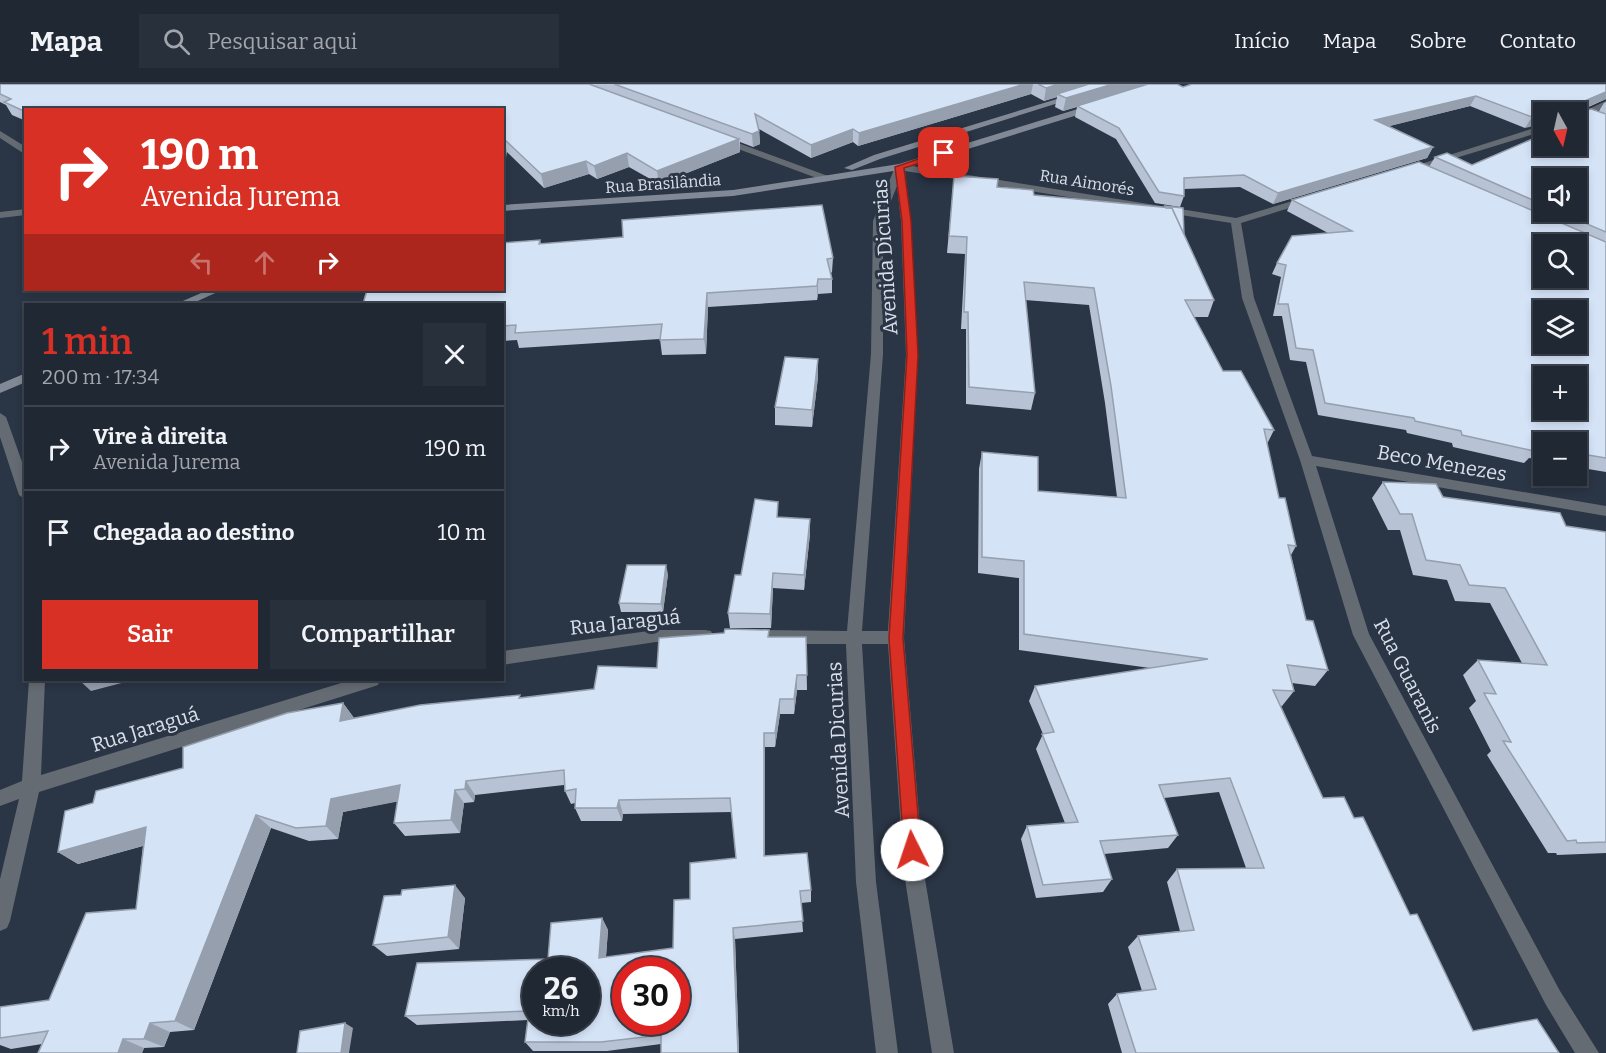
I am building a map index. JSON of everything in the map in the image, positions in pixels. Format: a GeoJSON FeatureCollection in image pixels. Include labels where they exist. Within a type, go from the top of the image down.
{"type":"FeatureCollection","features":[{"type":"Feature","properties":{"kind":"main road"},"geometry":{"type":"LineString","coordinates":[[825,178],[877,157],[1115,84]]}},
{"type":"Feature","properties":{"kind":"main road"},"geometry":{"type":"LineString","coordinates":[[825,178],[900,167],[1100,105]]}},
{"type":"Feature","properties":{"kind":"main road","name":"Rua Brasilândia"},"geometry":{"type":"LineString","coordinates":[[504,208],[733,193],[825,178]]}},
{"type":"Feature","properties":{"kind":"main road"},"geometry":{"type":"LineString","coordinates":[[184,303],[214,291]]}},
{"type":"Feature","properties":{"kind":"main road"},"geometry":{"type":"LineString","coordinates":[[0,390],[24,378]]}},
{"type":"Feature","properties":{"kind":"street"},"geometry":{"type":"LineString","coordinates":[[1587,113],[1606,104]]}},
{"type":"Feature","properties":{"kind":"street"},"geometry":{"type":"LineString","coordinates":[[1587,117],[1596,118]]}},
{"type":"Feature","properties":{"kind":"street"},"geometry":{"type":"LineString","coordinates":[[1392,175],[1533,131]]}},
{"type":"Feature","properties":{"kind":"street"},"geometry":{"type":"LineString","coordinates":[[0,134],[24,151]]}},
{"type":"Feature","properties":{"kind":"street"},"geometry":{"type":"LineString","coordinates":[[713,137],[825,178]]}},
{"type":"Feature","properties":{"kind":"street","name":"Rua Aimorés"},"geometry":{"type":"LineString","coordinates":[[900,167],[1236,221],[1314,198]]}},
{"type":"Feature","properties":{"kind":"street","name":"Avenida Dicurias"},"geometry":{"type":"LineString","coordinates":[[887,1053],[866,882],[854,637],[877,354],[878,221],[900,167]]}},
{"type":"Feature","properties":{"kind":"street","name":"Avenida Dicurias"},"geometry":{"type":"LineString","coordinates":[[900,167],[906,221],[912,355],[896,638],[914,873],[944,1053]]}},
{"type":"Feature","properties":{"kind":"street"},"geometry":{"type":"LineString","coordinates":[[1415,168],[1426,173]]}},
{"type":"Feature","properties":{"kind":"street"},"geometry":{"type":"LineString","coordinates":[[0,215],[24,212]]}},
{"type":"Feature","properties":{"kind":"street","name":"Rua Guaranis"},"geometry":{"type":"LineString","coordinates":[[1236,221],[1248,298],[1308,460],[1361,635],[1553,998],[1588,1053]]}},
{"type":"Feature","properties":{"kind":"street"},"geometry":{"type":"LineString","coordinates":[[0,417],[24,489]]}},
{"type":"Feature","properties":{"kind":"street","name":"Beco Menezes"},"geometry":{"type":"LineString","coordinates":[[1308,460],[1606,511]]}},
{"type":"Feature","properties":{"kind":"street","name":"Rua Jaraguá"},"geometry":{"type":"LineString","coordinates":[[504,658],[656,636],[896,638]]}},
{"type":"Feature","properties":{"kind":"street"},"geometry":{"type":"LineString","coordinates":[[0,921],[31,786],[37,681]]}},
{"type":"Feature","properties":{"kind":"street","name":"Rua Jaraguá"},"geometry":{"type":"LineString","coordinates":[[0,798],[31,786],[369,681]]}},
{"type":"Feature","properties":{"kind":"building"},"geometry":{"type":"Polygon","coordinates":[[[0,84],[589,84],[739,139],[657,171],[627,153],[594,166],[586,161],[541,174],[504,139],[504,108],[24,108],[24,111],[4,102],[11,99],[0,94],[0,84]]]}},
{"type":"Feature","properties":{"kind":"building"},"geometry":{"type":"Polygon","coordinates":[[[614,84],[1025,84],[859,133],[853,129],[811,145],[755,114],[759,131],[752,134],[614,84]]]}},
{"type":"Feature","properties":{"kind":"building"},"geometry":{"type":"Polygon","coordinates":[[[1038,84],[1059,84],[1046,88],[1038,84]]]}},
{"type":"Feature","properties":{"kind":"building"},"geometry":{"type":"Polygon","coordinates":[[[1089,84],[1113,84],[1066,98],[1057,94],[1089,84]]]}},
{"type":"Feature","properties":{"kind":"building"},"geometry":{"type":"Polygon","coordinates":[[[1148,84],[1177,84],[1183,87],[1192,84],[1606,84],[1606,92],[1582,102],[1533,102],[1532,117],[1476,96],[1375,120],[1433,147],[1278,193],[1244,175],[1184,178],[1184,196],[1159,192],[1119,128],[1077,106],[1148,84]]]}},
{"type":"Feature","properties":{"kind":"building"},"geometry":{"type":"Polygon","coordinates":[[[1591,109],[1606,114],[1606,232],[1582,222],[1587,222],[1587,168],[1533,168],[1533,200],[1435,157],[1447,153],[1472,165],[1533,139],[1533,156],[1587,156],[1587,110],[1591,109]]]}},
{"type":"Feature","properties":{"kind":"building"},"geometry":{"type":"Polygon","coordinates":[[[1419,162],[1533,211],[1533,222],[1559,222],[1606,242],[1606,458],[1587,455],[1587,432],[1533,432],[1533,451],[1462,435],[1461,431],[1415,421],[1414,418],[1325,403],[1313,350],[1296,348],[1288,304],[1278,304],[1286,265],[1277,263],[1292,236],[1352,231],[1292,200],[1419,162]]]}},
{"type":"Feature","properties":{"kind":"building"},"geometry":{"type":"Polygon","coordinates":[[[954,176],[998,179],[997,187],[1033,190],[1034,195],[1172,208],[1214,300],[1185,300],[1223,371],[1241,371],[1274,430],[1264,429],[1279,498],[1285,498],[1296,546],[1288,545],[1306,620],[1313,621],[1328,670],[1287,665],[1294,691],[1273,690],[1323,798],[1344,797],[1354,818],[1363,817],[1410,915],[1417,914],[1473,1031],[1537,1019],[1559,1053],[1136,1053],[1117,994],[1156,989],[1138,936],[1194,930],[1177,869],[1264,868],[1230,778],[1159,785],[1178,835],[1100,841],[1112,879],[1043,885],[1027,826],[1078,822],[1042,734],[1054,732],[1035,686],[1208,659],[1024,634],[1024,561],[982,557],[982,452],[1038,457],[1038,491],[1126,498],[1111,386],[1094,288],[1024,282],[1035,393],[969,387],[968,312],[964,312],[967,237],[949,236],[954,176]]]}},
{"type":"Feature","properties":{"kind":"building"},"geometry":{"type":"Polygon","coordinates":[[[822,205],[833,258],[827,259],[832,279],[818,279],[817,286],[707,293],[704,339],[660,340],[662,324],[515,333],[516,325],[504,326],[504,303],[363,303],[367,291],[504,291],[504,243],[540,240],[539,244],[623,237],[622,220],[822,205]]]}},
{"type":"Feature","properties":{"kind":"building"},"geometry":{"type":"Polygon","coordinates":[[[1165,206],[1183,208],[1184,234],[1172,208],[1165,206]]]}},
{"type":"Feature","properties":{"kind":"building"},"geometry":{"type":"Polygon","coordinates":[[[785,357],[818,359],[812,410],[775,407],[785,357]]]}},
{"type":"Feature","properties":{"kind":"building"},"geometry":{"type":"Polygon","coordinates":[[[1383,482],[1436,484],[1443,497],[1560,513],[1566,526],[1606,532],[1606,842],[1567,841],[1503,741],[1511,742],[1484,693],[1496,694],[1478,660],[1547,665],[1505,588],[1469,585],[1460,565],[1426,560],[1412,514],[1400,514],[1383,482]]]}},
{"type":"Feature","properties":{"kind":"building"},"geometry":{"type":"Polygon","coordinates":[[[755,499],[778,502],[777,517],[810,519],[804,575],[773,573],[770,614],[728,613],[735,575],[741,575],[755,499]]]}},
{"type":"Feature","properties":{"kind":"building"},"geometry":{"type":"Polygon","coordinates":[[[627,565],[666,565],[661,604],[619,603],[627,565]]]}},
{"type":"Feature","properties":{"kind":"building"},"geometry":{"type":"Polygon","coordinates":[[[725,629],[769,630],[768,637],[806,637],[807,675],[797,675],[794,699],[780,699],[775,733],[764,733],[764,856],[807,853],[811,890],[800,891],[803,921],[733,928],[738,1053],[661,1053],[661,1035],[601,1042],[525,1042],[526,1035],[600,1035],[600,958],[673,948],[674,900],[690,899],[690,863],[736,858],[730,798],[619,800],[617,808],[575,808],[576,789],[565,791],[564,770],[466,781],[465,789],[455,790],[451,820],[394,823],[400,785],[331,799],[326,826],[296,828],[256,815],[175,1021],[150,1023],[144,1039],[123,1039],[118,1053],[38,1053],[48,1031],[0,1038],[0,1007],[49,1000],[86,913],[136,909],[146,827],[58,852],[65,811],[93,803],[96,791],[183,768],[183,747],[287,713],[343,703],[340,721],[420,705],[520,695],[519,698],[594,689],[598,666],[657,668],[659,638],[724,633],[725,629]]]}},
{"type":"Feature","properties":{"kind":"building"},"geometry":{"type":"Polygon","coordinates":[[[455,885],[448,937],[373,945],[384,896],[401,895],[402,890],[455,885]]]}},
{"type":"Feature","properties":{"kind":"building"},"geometry":{"type":"Polygon","coordinates":[[[602,918],[599,957],[548,957],[551,923],[602,918]]]}},
{"type":"Feature","properties":{"kind":"building"},"geometry":{"type":"Polygon","coordinates":[[[522,960],[522,1011],[405,1016],[417,963],[522,960]]]}},
{"type":"Feature","properties":{"kind":"building"},"geometry":{"type":"Polygon","coordinates":[[[345,1023],[341,1053],[297,1053],[300,1031],[345,1023]]]}},
{"type":"Feature","properties":{"kind":"route"},"geometry":{"type":"LineString","coordinates":[[912,850],[896,638],[912,355],[906,221],[900,167],[944,153]]}}]}
